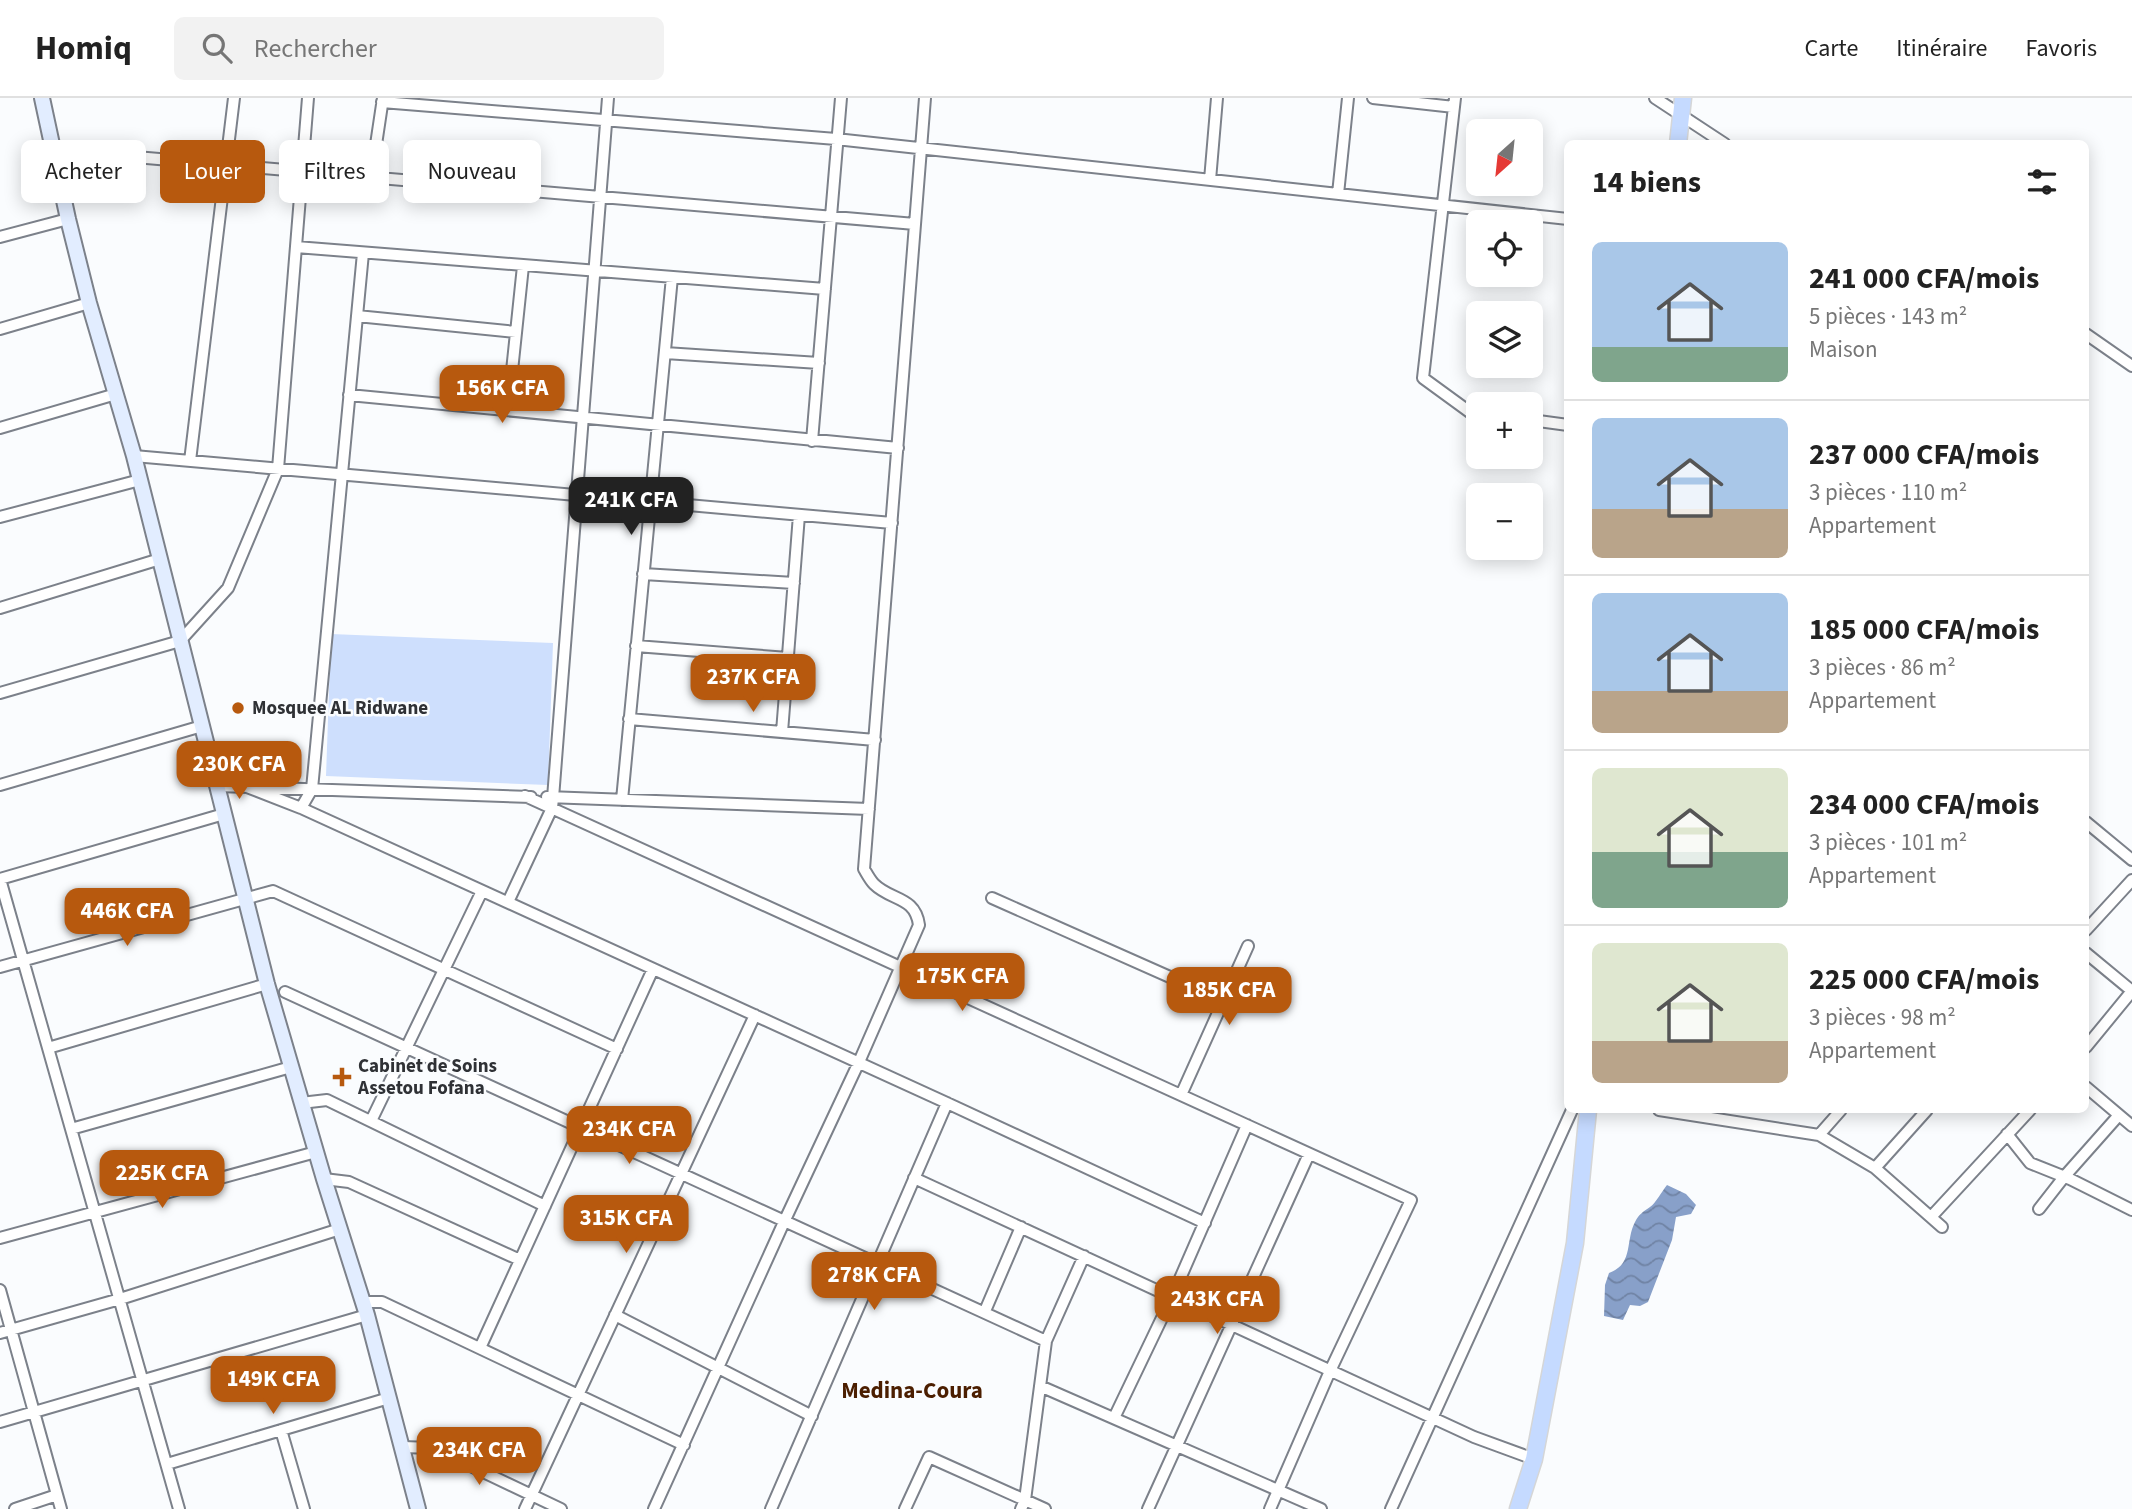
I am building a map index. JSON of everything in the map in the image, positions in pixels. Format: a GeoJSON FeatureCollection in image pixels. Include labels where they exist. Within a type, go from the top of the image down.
{"type":"FeatureCollection","features":[{"type":"Feature","properties":{"kind":"main road"},"geometry":{"type":"LineString","coordinates":[[1678,140],[1682,106]]}},
{"type":"Feature","properties":{"kind":"main road"},"geometry":{"type":"LineString","coordinates":[[1518,1509],[1534,1459],[1575,1243],[1588,1113]]}},
{"type":"Feature","properties":{"kind":"street"},"geometry":{"type":"LineString","coordinates":[[42,98],[52,140]]}},
{"type":"Feature","properties":{"kind":"street"},"geometry":{"type":"LineString","coordinates":[[228,140],[234,98]]}},
{"type":"Feature","properties":{"kind":"street"},"geometry":{"type":"LineString","coordinates":[[305,140],[308,98]]}},
{"type":"Feature","properties":{"kind":"street"},"geometry":{"type":"LineString","coordinates":[[508,902],[552,803],[608,98]]}},
{"type":"Feature","properties":{"kind":"street"},"geometry":{"type":"LineString","coordinates":[[812,441],[841,98]]}},
{"type":"Feature","properties":{"kind":"street"},"geometry":{"type":"LineString","coordinates":[[654,1509],[919,925],[917,912],[874,884],[864,869],[925,98]]}},
{"type":"Feature","properties":{"kind":"street"},"geometry":{"type":"LineString","coordinates":[[1210,180],[1217,98]]}},
{"type":"Feature","properties":{"kind":"street"},"geometry":{"type":"LineString","coordinates":[[1338,194],[1348,98]]}},
{"type":"Feature","properties":{"kind":"street"},"geometry":{"type":"LineString","coordinates":[[1373,98],[1455,103],[1423,378],[1466,409]]}},
{"type":"Feature","properties":{"kind":"street"},"geometry":{"type":"LineString","coordinates":[[1655,98],[1682,106],[1720,140]]}},
{"type":"Feature","properties":{"kind":"street"},"geometry":{"type":"LineString","coordinates":[[376,140],[383,100],[836,139],[1564,219]]}},
{"type":"Feature","properties":{"kind":"street"},"geometry":{"type":"LineString","coordinates":[[389,179],[915,224]]}},
{"type":"Feature","properties":{"kind":"street"},"geometry":{"type":"LineString","coordinates":[[65,203],[89,303],[134,456],[267,984],[365,1309],[418,1509]]}},
{"type":"Feature","properties":{"kind":"street"},"geometry":{"type":"LineString","coordinates":[[190,461],[221,203]]}},
{"type":"Feature","properties":{"kind":"street"},"geometry":{"type":"LineString","coordinates":[[0,693],[180,641],[228,588],[278,469],[300,203]]}},
{"type":"Feature","properties":{"kind":"street"},"geometry":{"type":"LineString","coordinates":[[0,237],[68,219]]}},
{"type":"Feature","properties":{"kind":"street"},"geometry":{"type":"LineString","coordinates":[[296,247],[825,289]]}},
{"type":"Feature","properties":{"kind":"street"},"geometry":{"type":"LineString","coordinates":[[301,808],[312,789],[363,253]]}},
{"type":"Feature","properties":{"kind":"street"},"geometry":{"type":"LineString","coordinates":[[508,409],[523,266]]}},
{"type":"Feature","properties":{"kind":"street"},"geometry":{"type":"LineString","coordinates":[[622,800],[672,277]]}},
{"type":"Feature","properties":{"kind":"street"},"geometry":{"type":"LineString","coordinates":[[0,329],[89,303]]}},
{"type":"Feature","properties":{"kind":"street"},"geometry":{"type":"LineString","coordinates":[[357,316],[516,332]]}},
{"type":"Feature","properties":{"kind":"street"},"geometry":{"type":"LineString","coordinates":[[2089,336],[2132,366]]}},
{"type":"Feature","properties":{"kind":"street"},"geometry":{"type":"LineString","coordinates":[[665,353],[819,363]]}},
{"type":"Feature","properties":{"kind":"street"},"geometry":{"type":"LineString","coordinates":[[0,428],[116,394]]}},
{"type":"Feature","properties":{"kind":"street"},"geometry":{"type":"LineString","coordinates":[[349,395],[658,423],[812,441],[898,447]]}},
{"type":"Feature","properties":{"kind":"street"},"geometry":{"type":"LineString","coordinates":[[1543,422],[1564,424]]}},
{"type":"Feature","properties":{"kind":"street"},"geometry":{"type":"LineString","coordinates":[[134,456],[892,523]]}},
{"type":"Feature","properties":{"kind":"street"},"geometry":{"type":"LineString","coordinates":[[0,517],[140,480]]}},
{"type":"Feature","properties":{"kind":"street"},"geometry":{"type":"LineString","coordinates":[[782,732],[799,514]]}},
{"type":"Feature","properties":{"kind":"street"},"geometry":{"type":"LineString","coordinates":[[0,608],[160,559]]}},
{"type":"Feature","properties":{"kind":"street"},"geometry":{"type":"LineString","coordinates":[[643,574],[794,583]]}},
{"type":"Feature","properties":{"kind":"street"},"geometry":{"type":"LineString","coordinates":[[636,646],[788,658]]}},
{"type":"Feature","properties":{"kind":"street"},"geometry":{"type":"LineString","coordinates":[[629,719],[875,740]]}},
{"type":"Feature","properties":{"kind":"street"},"geometry":{"type":"LineString","coordinates":[[0,785],[202,726]]}},
{"type":"Feature","properties":{"kind":"street"},"geometry":{"type":"LineString","coordinates":[[217,786],[525,796],[552,803],[901,967],[1411,1200],[1330,1371],[1270,1509]]}},
{"type":"Feature","properties":{"kind":"street"},"geometry":{"type":"LineString","coordinates":[[247,787],[301,808],[508,902],[1205,1223]]}},
{"type":"Feature","properties":{"kind":"street"},"geometry":{"type":"LineString","coordinates":[[552,803],[622,800],[869,809]]}},
{"type":"Feature","properties":{"kind":"street"},"geometry":{"type":"LineString","coordinates":[[179,1509],[0,879],[224,814]]}},
{"type":"Feature","properties":{"kind":"street"},"geometry":{"type":"LineString","coordinates":[[2089,824],[2132,860]]}},
{"type":"Feature","properties":{"kind":"street"},"geometry":{"type":"LineString","coordinates":[[2089,927],[2132,880]]}},
{"type":"Feature","properties":{"kind":"street"},"geometry":{"type":"LineString","coordinates":[[0,967],[273,891],[617,1049]]}},
{"type":"Feature","properties":{"kind":"street"},"geometry":{"type":"LineString","coordinates":[[371,1121],[482,891]]}},
{"type":"Feature","properties":{"kind":"street"},"geometry":{"type":"LineString","coordinates":[[992,898],[1224,1001]]}},
{"type":"Feature","properties":{"kind":"street"},"geometry":{"type":"LineString","coordinates":[[1181,1095],[1248,946]]}},
{"type":"Feature","properties":{"kind":"street"},"geometry":{"type":"LineString","coordinates":[[2089,955],[2132,990],[2089,1043]]}},
{"type":"Feature","properties":{"kind":"street"},"geometry":{"type":"LineString","coordinates":[[480,1348],[653,969]]}},
{"type":"Feature","properties":{"kind":"street"},"geometry":{"type":"LineString","coordinates":[[48,1048],[267,984]]}},
{"type":"Feature","properties":{"kind":"street"},"geometry":{"type":"LineString","coordinates":[[285,992],[1046,1341]]}},
{"type":"Feature","properties":{"kind":"street"},"geometry":{"type":"LineString","coordinates":[[526,1509],[755,1015]]}},
{"type":"Feature","properties":{"kind":"street"},"geometry":{"type":"LineString","coordinates":[[71,1129],[291,1067]]}},
{"type":"Feature","properties":{"kind":"street"},"geometry":{"type":"LineString","coordinates":[[2089,1090],[2132,1126]]}},
{"type":"Feature","properties":{"kind":"street"},"geometry":{"type":"LineString","coordinates":[[301,1103],[327,1100],[545,1206]]}},
{"type":"Feature","properties":{"kind":"street"},"geometry":{"type":"LineString","coordinates":[[772,1509],[947,1103]]}},
{"type":"Feature","properties":{"kind":"street"},"geometry":{"type":"LineString","coordinates":[[1391,1509],[1571,1113]]}},
{"type":"Feature","properties":{"kind":"street"},"geometry":{"type":"LineString","coordinates":[[1678,1113],[1819,1135],[1875,1168],[1942,1227]]}},
{"type":"Feature","properties":{"kind":"street"},"geometry":{"type":"LineString","coordinates":[[1819,1135],[1838,1113]]}},
{"type":"Feature","properties":{"kind":"street"},"geometry":{"type":"LineString","coordinates":[[1875,1168],[1924,1113]]}},
{"type":"Feature","properties":{"kind":"street"},"geometry":{"type":"LineString","coordinates":[[1931,1217],[2027,1113]]}},
{"type":"Feature","properties":{"kind":"street"},"geometry":{"type":"LineString","coordinates":[[2039,1209],[2119,1115]]}},
{"type":"Feature","properties":{"kind":"street"},"geometry":{"type":"LineString","coordinates":[[1114,1418],[1172,1297],[1247,1125]]}},
{"type":"Feature","properties":{"kind":"street"},"geometry":{"type":"LineString","coordinates":[[2007,1134],[2030,1163],[2132,1210]]}},
{"type":"Feature","properties":{"kind":"street"},"geometry":{"type":"LineString","coordinates":[[0,1238],[316,1152]]}},
{"type":"Feature","properties":{"kind":"street"},"geometry":{"type":"LineString","coordinates":[[1148,1509],[1309,1154]]}},
{"type":"Feature","properties":{"kind":"street"},"geometry":{"type":"LineString","coordinates":[[914,1178],[1432,1418],[1534,1459]]}},
{"type":"Feature","properties":{"kind":"street"},"geometry":{"type":"LineString","coordinates":[[324,1180],[349,1182],[520,1260]]}},
{"type":"Feature","properties":{"kind":"street"},"geometry":{"type":"LineString","coordinates":[[985,1311],[1021,1227]]}},
{"type":"Feature","properties":{"kind":"street"},"geometry":{"type":"LineString","coordinates":[[6,1331],[120,1299],[340,1229]]}},
{"type":"Feature","properties":{"kind":"street"},"geometry":{"type":"LineString","coordinates":[[1023,1504],[1046,1341],[1084,1256]]}},
{"type":"Feature","properties":{"kind":"street"},"geometry":{"type":"LineString","coordinates":[[0,1290],[6,1331],[34,1412],[61,1509]]}},
{"type":"Feature","properties":{"kind":"street"},"geometry":{"type":"LineString","coordinates":[[0,1422],[143,1381],[382,1302],[684,1445]]}},
{"type":"Feature","properties":{"kind":"street"},"geometry":{"type":"LineString","coordinates":[[615,1315],[811,1416]]}},
{"type":"Feature","properties":{"kind":"street"},"geometry":{"type":"LineString","coordinates":[[1040,1386],[1321,1509]]}},
{"type":"Feature","properties":{"kind":"street"},"geometry":{"type":"LineString","coordinates":[[167,1464],[389,1398]]}},
{"type":"Feature","properties":{"kind":"street"},"geometry":{"type":"LineString","coordinates":[[281,1430],[303,1509]]}},
{"type":"Feature","properties":{"kind":"street"},"geometry":{"type":"LineString","coordinates":[[402,1447],[433,1448],[561,1509]]}},
{"type":"Feature","properties":{"kind":"street"},"geometry":{"type":"LineString","coordinates":[[905,1509],[929,1457],[1023,1504],[1045,1509]]}},
{"type":"Feature","properties":{"kind":"street"},"geometry":{"type":"LineString","coordinates":[[15,1509],[57,1495]]}},
{"type":"Feature","properties":{"kind":"shaded area"},"geometry":{"type":"Polygon","coordinates":[[[331,634],[553,643],[548,785],[326,776],[331,634]]]}},
{"type":"Feature","properties":{"kind":"water"},"geometry":{"type":"Polygon","coordinates":[[[1667,1185],[1686,1194],[1696,1205],[1691,1214],[1676,1217],[1672,1240],[1648,1302],[1640,1306],[1630,1305],[1623,1320],[1604,1316],[1605,1285],[1609,1273],[1617,1269],[1626,1258],[1637,1219],[1654,1203],[1667,1185]]]}},
{"type":"Feature","properties":{"kind":"place","name":"Mosquee AL Ridwane"},"geometry":{"type":"Point","coordinates":[238,708]}},
{"type":"Feature","properties":{"kind":"place","name":"Cabinet de Soins Assetou Fofana"},"geometry":{"type":"Point","coordinates":[342,1077]}},
{"type":"Feature","properties":{"kind":"district","name":"Medina-Coura"},"geometry":{"type":"Point","coordinates":[912,1390]}}]}
